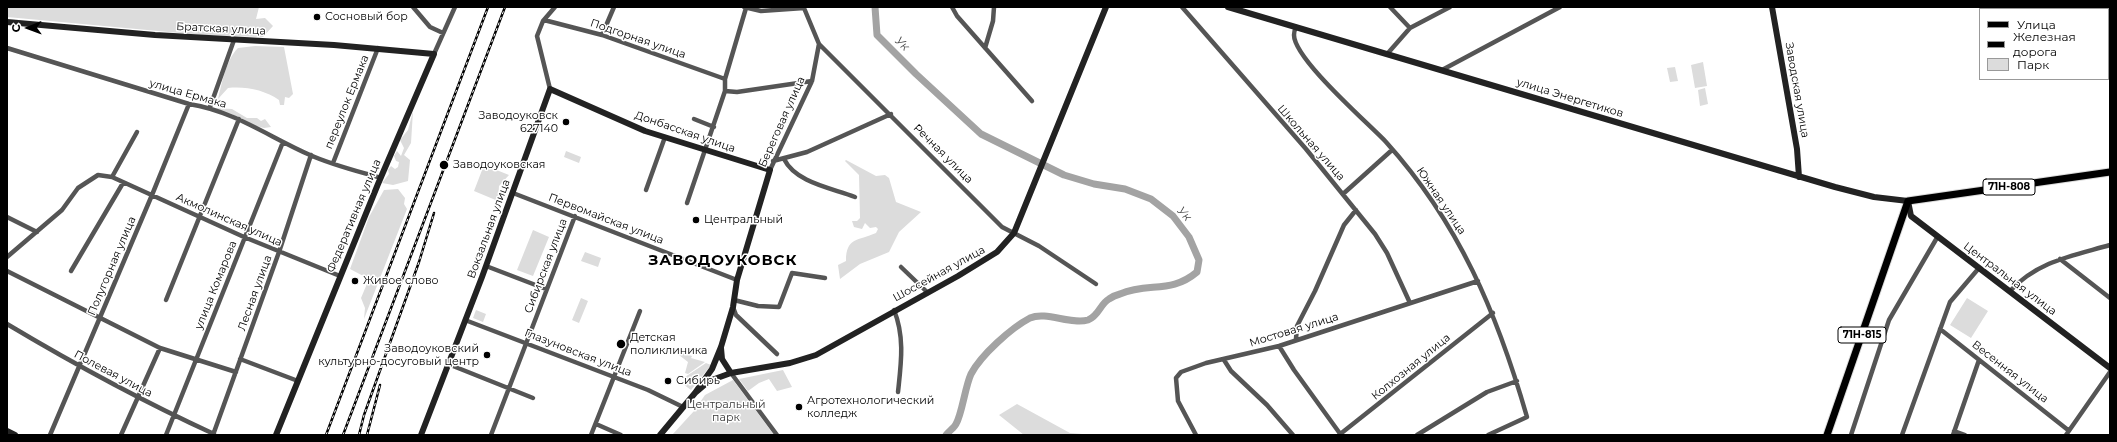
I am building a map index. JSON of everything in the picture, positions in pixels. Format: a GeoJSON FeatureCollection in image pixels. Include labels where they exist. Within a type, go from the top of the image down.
{"type":"FeatureCollection","features":[{"type":"Feature","properties":{"kind":"main road","name":"71Н-808"},"geometry":{"type":"LineString","coordinates":[[1908,201],[2110,172]]}},
{"type":"Feature","properties":{"kind":"main road","name":"71Н-815"},"geometry":{"type":"LineString","coordinates":[[1827,435],[1908,201]]}},
{"type":"Feature","properties":{"kind":"street"},"geometry":{"type":"LineString","coordinates":[[413,7],[430,27],[443,33]]}},
{"type":"Feature","properties":{"kind":"street","name":"Федеративная улица"},"geometry":{"type":"LineString","coordinates":[[276,435],[340,276],[455,7]]}},
{"type":"Feature","properties":{"kind":"street"},"geometry":{"type":"LineString","coordinates":[[550,89],[537,36],[538,29],[555,7]]}},
{"type":"Feature","properties":{"kind":"street"},"geometry":{"type":"LineString","coordinates":[[602,35],[614,7]]}},
{"type":"Feature","properties":{"kind":"street"},"geometry":{"type":"LineString","coordinates":[[687,204],[725,91],[725,79],[745,7]]}},
{"type":"Feature","properties":{"kind":"street","name":"Речная улица"},"geometry":{"type":"LineString","coordinates":[[745,7],[772,11],[804,8],[819,44],[891,114],[1002,227],[1039,246],[1096,284]]}},
{"type":"Feature","properties":{"kind":"street"},"geometry":{"type":"LineString","coordinates":[[952,7],[985,48],[1032,101]]}},
{"type":"Feature","properties":{"kind":"street"},"geometry":{"type":"LineString","coordinates":[[985,48],[993,22],[994,7]]}},
{"type":"Feature","properties":{"kind":"street","name":"Шоссейная улица"},"geometry":{"type":"LineString","coordinates":[[660,435],[695,393],[709,382],[731,373],[808,358],[997,252],[1014,233],[1106,7]]}},
{"type":"Feature","properties":{"kind":"street","name":"Школьная улица"},"geometry":{"type":"LineString","coordinates":[[1182,7],[1306,149],[1356,210],[1387,253],[1410,303]]}},
{"type":"Feature","properties":{"kind":"street","name":"улица Энергетиков"},"geometry":{"type":"LineString","coordinates":[[1228,7],[1388,53],[1800,177],[1874,197],[1908,201]]}},
{"type":"Feature","properties":{"kind":"street"},"geometry":{"type":"LineString","coordinates":[[1390,7],[1410,28]]}},
{"type":"Feature","properties":{"kind":"street"},"geometry":{"type":"LineString","coordinates":[[1388,53],[1410,28],[1450,7]]}},
{"type":"Feature","properties":{"kind":"street"},"geometry":{"type":"LineString","coordinates":[[1442,70],[1560,7]]}},
{"type":"Feature","properties":{"kind":"street","name":"Заводская улица"},"geometry":{"type":"LineString","coordinates":[[1772,7],[1797,149],[1800,177]]}},
{"type":"Feature","properties":{"kind":"street","name":"Подгорная улица"},"geometry":{"type":"LineString","coordinates":[[544,20],[602,35],[725,79]]}},
{"type":"Feature","properties":{"kind":"street","name":"Братская улица"},"geometry":{"type":"LineString","coordinates":[[7,22],[155,35],[378,48],[434,54]]}},
{"type":"Feature","properties":{"kind":"street","name":"Южная улица"},"geometry":{"type":"LineString","coordinates":[[1296,27],[1294,36],[1300,51],[1403,161],[1434,204],[1455,237],[1478,281],[1493,313],[1517,381],[1527,417],[1488,435]]}},
{"type":"Feature","properties":{"kind":"street"},"geometry":{"type":"LineString","coordinates":[[210,107],[234,40]]}},
{"type":"Feature","properties":{"kind":"street","name":"Береговая улица"},"geometry":{"type":"LineString","coordinates":[[695,393],[712,369],[721,347],[733,303],[737,280],[770,170],[812,81],[819,44]]}},
{"type":"Feature","properties":{"kind":"street","name":"улица Ермака"},"geometry":{"type":"LineString","coordinates":[[7,48],[189,104],[210,107],[239,119],[311,155],[381,178]]}},
{"type":"Feature","properties":{"kind":"street","name":"переулок Ермака"},"geometry":{"type":"LineString","coordinates":[[333,163],[378,48]]}},
{"type":"Feature","properties":{"kind":"street"},"geometry":{"type":"LineString","coordinates":[[725,91],[745,91],[812,81]]}},
{"type":"Feature","properties":{"kind":"street","name":"Донбасская улица"},"geometry":{"type":"LineString","coordinates":[[550,89],[645,131],[770,170]]}},
{"type":"Feature","properties":{"kind":"street","name":"Вокзальная улица"},"geometry":{"type":"LineString","coordinates":[[420,435],[486,266],[550,89]]}},
{"type":"Feature","properties":{"kind":"street","name":"Полугорная улица"},"geometry":{"type":"LineString","coordinates":[[50,435],[189,104]]}},
{"type":"Feature","properties":{"kind":"street"},"geometry":{"type":"LineString","coordinates":[[773,161],[807,152],[891,114]]}},
{"type":"Feature","properties":{"kind":"street"},"geometry":{"type":"LineString","coordinates":[[166,300],[239,119]]}},
{"type":"Feature","properties":{"kind":"street"},"geometry":{"type":"LineString","coordinates":[[694,119],[714,126]]}},
{"type":"Feature","properties":{"kind":"street"},"geometry":{"type":"LineString","coordinates":[[7,257],[18,246],[62,210],[78,188],[98,174],[112,177],[137,132]]}},
{"type":"Feature","properties":{"kind":"street"},"geometry":{"type":"LineString","coordinates":[[646,190],[665,137]]}},
{"type":"Feature","properties":{"kind":"street","name":"улица Комарова"},"geometry":{"type":"LineString","coordinates":[[166,435],[283,142]]}},
{"type":"Feature","properties":{"kind":"street"},"geometry":{"type":"LineString","coordinates":[[1343,194],[1392,150]]}},
{"type":"Feature","properties":{"kind":"street","name":"Лесная улица"},"geometry":{"type":"LineString","coordinates":[[214,435],[279,252],[311,155]]}},
{"type":"Feature","properties":{"kind":"street"},"geometry":{"type":"LineString","coordinates":[[784,159],[791,170],[799,175],[855,197]]}},
{"type":"Feature","properties":{"kind":"street","name":"Акмолинская улица"},"geometry":{"type":"LineString","coordinates":[[112,177],[200,218],[340,276]]}},
{"type":"Feature","properties":{"kind":"street"},"geometry":{"type":"LineString","coordinates":[[70,271],[123,183]]}},
{"type":"Feature","properties":{"kind":"street","name":"Первомайская улица"},"geometry":{"type":"LineString","coordinates":[[513,193],[737,280]]}},
{"type":"Feature","properties":{"kind":"street","name":"Центральная улица"},"geometry":{"type":"LineString","coordinates":[[1908,201],[1911,216],[2110,368]]}},
{"type":"Feature","properties":{"kind":"street"},"geometry":{"type":"LineString","coordinates":[[1296,339],[1296,326],[1315,291],[1344,225],[1356,210]]}},
{"type":"Feature","properties":{"kind":"street","name":"Сибирская улица"},"geometry":{"type":"LineString","coordinates":[[491,435],[575,216]]}},
{"type":"Feature","properties":{"kind":"street"},"geometry":{"type":"LineString","coordinates":[[7,217],[37,232]]}},
{"type":"Feature","properties":{"kind":"street"},"geometry":{"type":"LineString","coordinates":[[1851,435],[1889,320],[1938,236]]}},
{"type":"Feature","properties":{"kind":"street"},"geometry":{"type":"LineString","coordinates":[[2010,291],[2034,270],[2060,259],[2110,245]]}},
{"type":"Feature","properties":{"kind":"street"},"geometry":{"type":"LineString","coordinates":[[2060,259],[2110,298]]}},
{"type":"Feature","properties":{"kind":"street"},"geometry":{"type":"LineString","coordinates":[[486,266],[546,289]]}},
{"type":"Feature","properties":{"kind":"street"},"geometry":{"type":"LineString","coordinates":[[901,267],[927,292]]}},
{"type":"Feature","properties":{"kind":"street"},"geometry":{"type":"LineString","coordinates":[[1902,435],[1950,302],[1979,268]]}},
{"type":"Feature","properties":{"kind":"street"},"geometry":{"type":"LineString","coordinates":[[7,271],[160,348],[236,372]]}},
{"type":"Feature","properties":{"kind":"street"},"geometry":{"type":"LineString","coordinates":[[778,354],[736,316],[733,303],[779,307],[792,273],[825,278]]}},
{"type":"Feature","properties":{"kind":"street","name":"Мостовая улица"},"geometry":{"type":"LineString","coordinates":[[1196,435],[1178,401],[1176,378],[1181,372],[1206,363],[1279,346],[1296,339],[1478,281]]}},
{"type":"Feature","properties":{"kind":"street"},"geometry":{"type":"LineString","coordinates":[[591,435],[640,310]]}},
{"type":"Feature","properties":{"kind":"street"},"geometry":{"type":"LineString","coordinates":[[894,310],[899,322],[902,342],[898,392]]}},
{"type":"Feature","properties":{"kind":"street","name":"Колхозная улица"},"geometry":{"type":"LineString","coordinates":[[1341,435],[1493,313]]}},
{"type":"Feature","properties":{"kind":"street","name":"Глазуновская улица"},"geometry":{"type":"LineString","coordinates":[[465,320],[648,390],[683,408]]}},
{"type":"Feature","properties":{"kind":"street","name":"Полевая улица"},"geometry":{"type":"LineString","coordinates":[[7,324],[78,366],[137,398],[214,435]]}},
{"type":"Feature","properties":{"kind":"street","name":"Весенняя улица"},"geometry":{"type":"LineString","coordinates":[[1940,329],[2067,432]]}},
{"type":"Feature","properties":{"kind":"street"},"geometry":{"type":"LineString","coordinates":[[1279,346],[1294,370],[1341,435]]}},
{"type":"Feature","properties":{"kind":"street"},"geometry":{"type":"LineString","coordinates":[[721,347],[722,359],[777,435]]}},
{"type":"Feature","properties":{"kind":"street"},"geometry":{"type":"LineString","coordinates":[[121,435],[160,348]]}},
{"type":"Feature","properties":{"kind":"street"},"geometry":{"type":"LineString","coordinates":[[240,359],[298,381]]}},
{"type":"Feature","properties":{"kind":"street"},"geometry":{"type":"LineString","coordinates":[[1224,360],[1231,371],[1267,405],[1293,435]]}},
{"type":"Feature","properties":{"kind":"street"},"geometry":{"type":"LineString","coordinates":[[1965,435],[1954,433],[1979,360]]}},
{"type":"Feature","properties":{"kind":"street"},"geometry":{"type":"LineString","coordinates":[[448,364],[509,387],[533,398]]}},
{"type":"Feature","properties":{"kind":"street"},"geometry":{"type":"LineString","coordinates":[[2067,432],[2110,372]]}},
{"type":"Feature","properties":{"kind":"street"},"geometry":{"type":"LineString","coordinates":[[1417,435],[1487,392],[1517,381]]}},
{"type":"Feature","properties":{"kind":"street"},"geometry":{"type":"LineString","coordinates":[[596,424],[621,435]]}},
{"type":"Feature","properties":{"kind":"street"},"geometry":{"type":"LineString","coordinates":[[7,431],[15,435]]}},
{"type":"Feature","properties":{"kind":"green space"},"geometry":{"type":"Polygon","coordinates":[[[7,7],[259,7],[256,19],[265,18],[273,26],[263,37],[201,35],[7,17],[7,7]]]}},
{"type":"Feature","properties":{"kind":"green space"},"geometry":{"type":"Polygon","coordinates":[[[255,46],[284,47],[293,94],[289,98],[285,97],[284,105],[280,105],[279,100],[261,91],[241,88],[228,88],[218,99],[225,72],[234,53],[238,48],[255,46]]]}},
{"type":"Feature","properties":{"kind":"green space"},"geometry":{"type":"Polygon","coordinates":[[[1703,62],[1707,86],[1695,88],[1691,65],[1703,62]]]}},
{"type":"Feature","properties":{"kind":"green space"},"geometry":{"type":"Polygon","coordinates":[[[1675,67],[1678,81],[1670,82],[1667,68],[1675,67]]]}},
{"type":"Feature","properties":{"kind":"green space"},"geometry":{"type":"Polygon","coordinates":[[[1705,88],[1708,104],[1700,106],[1698,90],[1705,88]]]}},
{"type":"Feature","properties":{"kind":"green space"},"geometry":{"type":"Polygon","coordinates":[[[214,108],[232,109],[247,118],[257,118],[261,121],[265,119],[271,127],[264,128],[244,123],[232,114],[214,110],[214,108]]]}},
{"type":"Feature","properties":{"kind":"green space"},"geometry":{"type":"Polygon","coordinates":[[[413,111],[411,143],[404,155],[410,160],[408,181],[393,185],[382,183],[389,174],[388,170],[391,166],[395,169],[398,167],[399,162],[396,161],[394,156],[397,151],[401,156],[404,148],[400,140],[408,130],[413,111]]]}},
{"type":"Feature","properties":{"kind":"green space"},"geometry":{"type":"Polygon","coordinates":[[[566,151],[581,157],[579,163],[564,157],[566,151]]]}},
{"type":"Feature","properties":{"kind":"green space"},"geometry":{"type":"Polygon","coordinates":[[[846,160],[876,176],[885,175],[889,178],[896,202],[921,212],[899,232],[889,252],[860,264],[840,279],[838,265],[846,261],[848,248],[851,244],[854,241],[876,233],[878,229],[876,227],[870,228],[865,223],[862,229],[854,227],[852,221],[857,221],[860,218],[859,175],[845,161],[846,160]]]}},
{"type":"Feature","properties":{"kind":"green space"},"geometry":{"type":"Polygon","coordinates":[[[484,165],[509,175],[499,186],[498,201],[474,191],[484,165]]]}},
{"type":"Feature","properties":{"kind":"green space"},"geometry":{"type":"Polygon","coordinates":[[[398,189],[405,198],[404,204],[407,209],[364,319],[365,308],[361,298],[369,279],[350,269],[369,217],[384,190],[398,189]]]}},
{"type":"Feature","properties":{"kind":"green space"},"geometry":{"type":"Polygon","coordinates":[[[533,230],[549,237],[533,276],[517,270],[533,230]]]}},
{"type":"Feature","properties":{"kind":"green space"},"geometry":{"type":"Polygon","coordinates":[[[585,252],[601,258],[598,267],[581,261],[585,252]]]}},
{"type":"Feature","properties":{"kind":"green space"},"geometry":{"type":"Polygon","coordinates":[[[581,298],[588,301],[579,323],[572,320],[581,298]]]}},
{"type":"Feature","properties":{"kind":"green space"},"geometry":{"type":"Polygon","coordinates":[[[1967,298],[1988,311],[1971,338],[1950,325],[1967,298]]]}},
{"type":"Feature","properties":{"kind":"green space"},"geometry":{"type":"Polygon","coordinates":[[[476,310],[486,314],[483,322],[473,318],[476,310]]]}},
{"type":"Feature","properties":{"kind":"green space"},"geometry":{"type":"Polygon","coordinates":[[[679,351],[692,356],[691,358],[705,362],[688,374],[685,373],[688,362],[679,355],[679,351]]]}},
{"type":"Feature","properties":{"kind":"green space"},"geometry":{"type":"Polygon","coordinates":[[[706,363],[711,365],[691,390],[683,384],[685,377],[706,363]]]}},
{"type":"Feature","properties":{"kind":"green space"},"geometry":{"type":"Polygon","coordinates":[[[783,370],[792,387],[777,391],[769,379],[759,383],[748,391],[739,379],[783,370]]]}},
{"type":"Feature","properties":{"kind":"green space","name":"Центральный парк"},"geometry":{"type":"Polygon","coordinates":[[[733,380],[774,435],[672,435],[694,411],[705,395],[733,380]]]}},
{"type":"Feature","properties":{"kind":"green space"},"geometry":{"type":"Polygon","coordinates":[[[1017,404],[1070,433],[1095,435],[1024,435],[999,415],[1017,404]]]}},
{"type":"Feature","properties":{"kind":"waterway","name":"Ук"},"geometry":{"type":"LineString","coordinates":[[875,7],[877,35],[916,74],[981,134],[1064,175],[1094,184],[1125,189],[1151,199],[1173,216],[1189,237],[1199,260],[1197,272],[1187,279],[1178,283],[1116,295],[1106,301],[1095,316],[1088,320],[1074,321],[1036,316],[1022,322],[989,351],[971,374],[958,420],[946,435]]}},
{"type":"Feature","properties":{"kind":"railway"},"geometry":{"type":"LineString","coordinates":[[326,435],[488,7]]}},
{"type":"Feature","properties":{"kind":"railway"},"geometry":{"type":"LineString","coordinates":[[343,435],[505,7]]}},
{"type":"Feature","properties":{"kind":"railway"},"geometry":{"type":"LineString","coordinates":[[359,435],[364,415],[419,262],[434,213]]}},
{"type":"Feature","properties":{"kind":"railway"},"geometry":{"type":"LineString","coordinates":[[367,435],[380,385]]}},
{"type":"Feature","properties":{"kind":"place","name":"Сосновый бор"},"geometry":{"type":"Point","coordinates":[317,17]}},
{"type":"Feature","properties":{"kind":"place","name":"Заводоуковск 627140"},"geometry":{"type":"Point","coordinates":[566,122]}},
{"type":"Feature","properties":{"kind":"place","name":"Заводоуковская"},"geometry":{"type":"Point","coordinates":[444,165]}},
{"type":"Feature","properties":{"kind":"place","name":"Центральный"},"geometry":{"type":"Point","coordinates":[696,220]}},
{"type":"Feature","properties":{"kind":"place","name":"Живое слово"},"geometry":{"type":"Point","coordinates":[355,281]}},
{"type":"Feature","properties":{"kind":"place","name":"Детская поликлиника"},"geometry":{"type":"Point","coordinates":[621,344]}},
{"type":"Feature","properties":{"kind":"place","name":"Заводоуковский культурно-досуговый центр"},"geometry":{"type":"Point","coordinates":[487,355]}},
{"type":"Feature","properties":{"kind":"place","name":"Сибирь"},"geometry":{"type":"Point","coordinates":[668,381]}},
{"type":"Feature","properties":{"kind":"place","name":"Агротехнологический колледж"},"geometry":{"type":"Point","coordinates":[799,407]}},
{"type":"Feature","properties":{"kind":"district","name":"ЗАВОДОУКОВСК"},"geometry":{"type":"Point","coordinates":[723,261]}}]}
